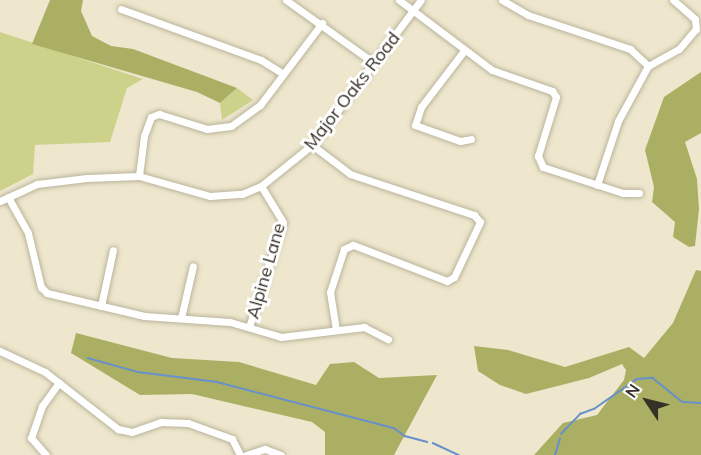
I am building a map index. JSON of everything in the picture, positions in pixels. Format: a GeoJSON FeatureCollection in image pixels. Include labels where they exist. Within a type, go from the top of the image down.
{"type":"FeatureCollection","features":[{"type":"Feature","properties":{"kind":"street"},"geometry":{"type":"LineString","coordinates":[[286,0],[322,23],[374,63]]}},
{"type":"Feature","properties":{"kind":"street"},"geometry":{"type":"LineString","coordinates":[[399,0],[463,52],[504,76],[552,91],[556,97],[537,162],[543,167],[623,193],[639,193]]}},
{"type":"Feature","properties":{"kind":"street","name":"Major Oaks Road"},"geometry":{"type":"LineString","coordinates":[[0,201],[37,184],[56,180],[139,176],[210,196],[242,194],[261,186],[312,145],[421,0]]}},
{"type":"Feature","properties":{"kind":"street"},"geometry":{"type":"LineString","coordinates":[[502,0],[528,15],[630,49],[648,66]]}},
{"type":"Feature","properties":{"kind":"street"},"geometry":{"type":"LineString","coordinates":[[597,185],[618,121],[648,66],[679,49],[696,29],[695,19],[673,0]]}},
{"type":"Feature","properties":{"kind":"street"},"geometry":{"type":"LineString","coordinates":[[121,9],[261,60],[283,74]]}},
{"type":"Feature","properties":{"kind":"street"},"geometry":{"type":"LineString","coordinates":[[139,176],[144,136],[151,117],[159,114],[207,129],[222,129],[260,105],[322,23]]}},
{"type":"Feature","properties":{"kind":"street"},"geometry":{"type":"LineString","coordinates":[[463,52],[421,107],[415,125],[460,141],[471,139]]}},
{"type":"Feature","properties":{"kind":"street"},"geometry":{"type":"LineString","coordinates":[[312,145],[350,174],[474,215],[480,222],[453,277],[447,281],[353,245],[344,249],[330,292],[336,330]]}},
{"type":"Feature","properties":{"kind":"street","name":"Alpine Lane"},"geometry":{"type":"LineString","coordinates":[[249,327],[283,222],[261,186]]}},
{"type":"Feature","properties":{"kind":"street"},"geometry":{"type":"LineString","coordinates":[[8,197],[28,233],[41,287],[47,293],[144,316],[181,318],[249,327],[281,337],[364,327],[387,339]]}},
{"type":"Feature","properties":{"kind":"street"},"geometry":{"type":"LineString","coordinates":[[101,306],[113,250]]}},
{"type":"Feature","properties":{"kind":"street"},"geometry":{"type":"LineString","coordinates":[[181,318],[193,266]]}},
{"type":"Feature","properties":{"kind":"street"},"geometry":{"type":"LineString","coordinates":[[0,351],[45,372],[124,432],[161,422],[188,423],[232,439],[240,455]]}},
{"type":"Feature","properties":{"kind":"street"},"geometry":{"type":"LineString","coordinates":[[46,455],[31,438],[42,406],[59,383]]}},
{"type":"Feature","properties":{"kind":"street"},"geometry":{"type":"LineString","coordinates":[[246,455],[265,449],[280,455]]}},
{"type":"Feature","properties":{"kind":"green space"},"geometry":{"type":"Polygon","coordinates":[[[50,0],[83,0],[81,11],[92,36],[111,46],[133,49],[237,88],[220,103],[197,92],[32,44],[50,0]]]}},
{"type":"Feature","properties":{"kind":"green space"},"geometry":{"type":"Polygon","coordinates":[[[0,32],[143,79],[127,88],[110,142],[35,145],[33,174],[0,191],[0,32]]]}},
{"type":"Feature","properties":{"kind":"green space"},"geometry":{"type":"Polygon","coordinates":[[[701,72],[701,133],[685,142],[697,179],[699,209],[695,246],[689,247],[673,237],[675,222],[652,202],[654,187],[645,150],[664,97],[701,72]]]}},
{"type":"Feature","properties":{"kind":"green space"},"geometry":{"type":"Polygon","coordinates":[[[237,88],[253,100],[222,120],[220,103],[237,88]]]}},
{"type":"Feature","properties":{"kind":"green space"},"geometry":{"type":"Polygon","coordinates":[[[696,270],[701,271],[701,455],[534,455],[563,423],[597,415],[624,380],[626,370],[622,364],[589,378],[526,394],[500,385],[478,371],[474,346],[508,350],[565,367],[629,347],[644,358],[673,323],[696,270]]]}},
{"type":"Feature","properties":{"kind":"green space"},"geometry":{"type":"Polygon","coordinates":[[[76,333],[172,358],[239,362],[316,385],[330,364],[354,362],[379,378],[437,375],[394,455],[325,455],[325,432],[312,422],[192,394],[140,395],[71,353],[76,333]]]}},
{"type":"Feature","properties":{"kind":"waterway"},"geometry":{"type":"LineString","coordinates":[[88,358],[138,372],[217,382],[394,428],[405,436],[427,442]]}},
{"type":"Feature","properties":{"kind":"waterway"},"geometry":{"type":"LineString","coordinates":[[561,434],[580,414],[594,409],[637,379],[653,378],[683,402],[701,403]]}},
{"type":"Feature","properties":{"kind":"waterway"},"geometry":{"type":"LineString","coordinates":[[555,455],[560,439]]}},
{"type":"Feature","properties":{"kind":"waterway"},"geometry":{"type":"LineString","coordinates":[[433,443],[459,455]]}}]}
